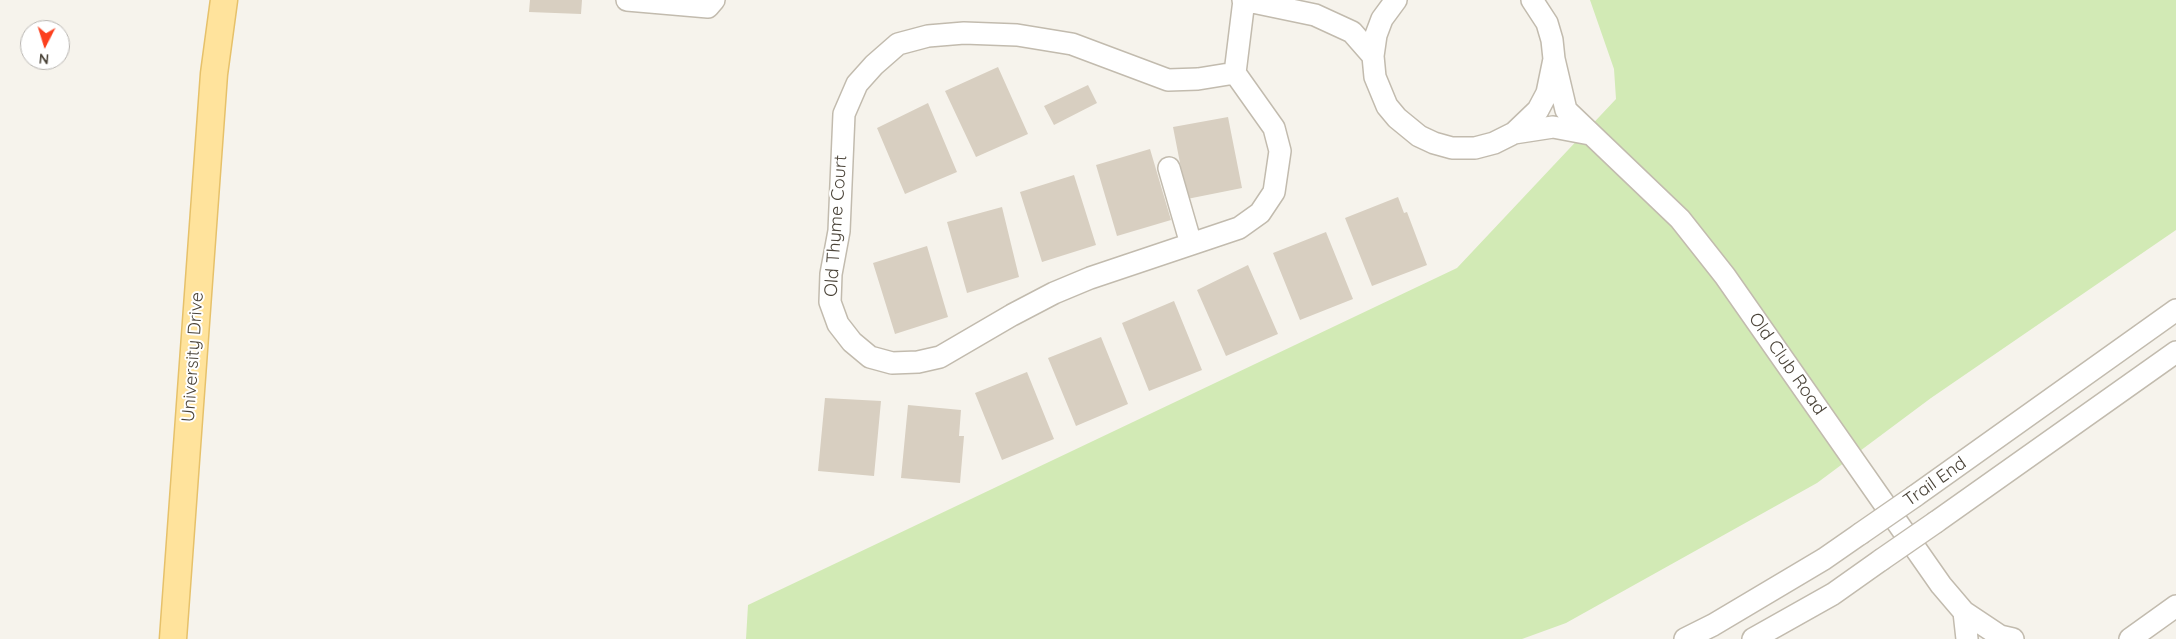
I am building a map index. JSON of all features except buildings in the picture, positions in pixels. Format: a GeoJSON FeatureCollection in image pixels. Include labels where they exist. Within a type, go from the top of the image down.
{"type":"FeatureCollection","features":[{"type":"Feature","properties":{"kind":"main road","name":"University Drive"},"geometry":{"type":"LineString","coordinates":[[213,0],[214,74]]}},
{"type":"Feature","properties":{"kind":"main road","name":"University Drive"},"geometry":{"type":"LineString","coordinates":[[173,639],[214,74],[224,0]]}},
{"type":"Feature","properties":{"kind":"street"},"geometry":{"type":"LineString","coordinates":[[627,0],[708,6],[714,0]]}},
{"type":"Feature","properties":{"kind":"street"},"geometry":{"type":"LineString","coordinates":[[1235,72],[1244,0],[1315,15],[1352,32],[1373,56]]}},
{"type":"Feature","properties":{"kind":"street"},"geometry":{"type":"LineString","coordinates":[[1396,0],[1382,19],[1376,35],[1373,56],[1375,77],[1387,106],[1396,118],[1419,136],[1434,143],[1452,148],[1475,148],[1494,143],[1514,133],[1538,110],[1547,93],[1554,58]]}},
{"type":"Feature","properties":{"kind":"street","name":"Old Club Road"},"geometry":{"type":"LineString","coordinates":[[1534,1],[1547,23],[1552,40],[1554,58],[1566,110],[1680,218],[1725,276],[1941,585],[1964,612],[2000,636],[2013,639]]}},
{"type":"Feature","properties":{"kind":"street","name":"Old Thyme Court"},"geometry":{"type":"LineString","coordinates":[[964,33],[1017,35],[1072,44],[1168,80],[1198,78],[1235,72],[1274,128],[1280,151],[1274,192],[1260,213],[1239,228],[1090,278],[1054,293],[1012,314],[940,357],[918,362],[898,363],[870,357],[852,342],[838,324],[830,302],[832,274],[839,231],[844,114],[857,84],[874,64],[898,44],[928,36],[964,33]]}},
{"type":"Feature","properties":{"kind":"street"},"geometry":{"type":"LineString","coordinates":[[1514,133],[1553,127],[1590,134]]}},
{"type":"Feature","properties":{"kind":"street"},"geometry":{"type":"LineString","coordinates":[[1169,168],[1192,244]]}},
{"type":"Feature","properties":{"kind":"street","name":"Trail End"},"geometry":{"type":"LineString","coordinates":[[1685,639],[1713,625],[1824,559],[2176,310]]}},
{"type":"Feature","properties":{"kind":"street","name":"Trail End"},"geometry":{"type":"LineString","coordinates":[[1753,639],[1833,594],[2176,352]]}},
{"type":"Feature","properties":{"kind":"street"},"geometry":{"type":"LineString","coordinates":[[2130,639],[2176,606]]}},
{"type":"Feature","properties":{"kind":"street"},"geometry":{"type":"LineString","coordinates":[[1964,612],[1967,639]]}},
{"type":"Feature","properties":{"kind":"green space"},"geometry":{"type":"Polygon","coordinates":[[[1590,0],[2176,0],[2176,230],[1931,398],[1817,483],[1566,623],[1522,639],[746,639],[748,605],[1457,268],[1616,99],[1614,69],[1590,0]]]}}]}
